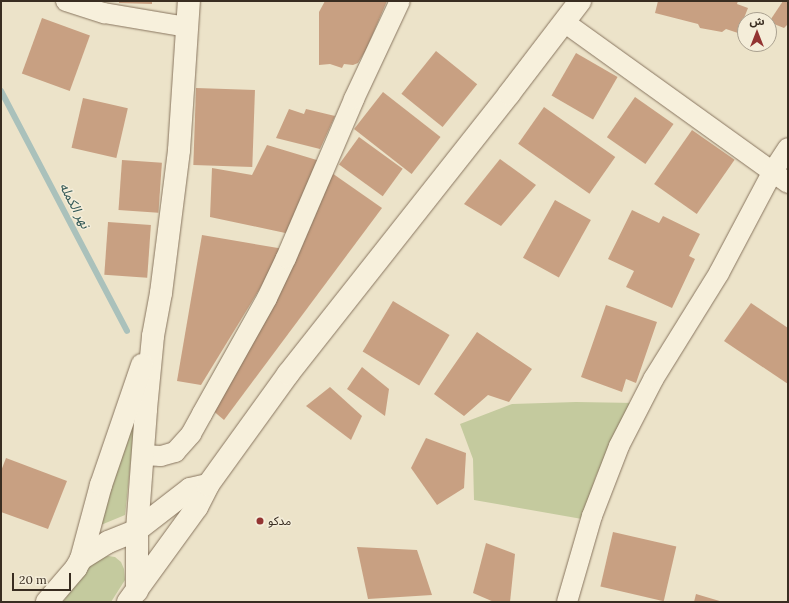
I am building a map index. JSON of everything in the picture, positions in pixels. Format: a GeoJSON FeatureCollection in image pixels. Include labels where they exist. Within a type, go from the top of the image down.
{"type":"FeatureCollection","features":[{"type":"Feature","properties":{"kind":"main road"},"geometry":{"type":"LineString","coordinates":[[134,597],[137,530],[153,336],[162,286],[178,150],[189,1]]}},
{"type":"Feature","properties":{"kind":"main road"},"geometry":{"type":"LineString","coordinates":[[134,597],[193,513],[208,484],[288,374],[509,94],[580,1]]}},
{"type":"Feature","properties":{"kind":"main road"},"geometry":{"type":"LineString","coordinates":[[47,602],[76,568],[80,559],[108,464],[153,336]]}},
{"type":"Feature","properties":{"kind":"main road"},"geometry":{"type":"LineString","coordinates":[[80,559],[108,542],[137,530],[190,490],[208,484]]}},
{"type":"Feature","properties":{"kind":"street"},"geometry":{"type":"LineString","coordinates":[[66,1],[104,13],[187,27]]}},
{"type":"Feature","properties":{"kind":"street"},"geometry":{"type":"LineString","coordinates":[[143,455],[161,456],[175,452],[190,434],[202,414],[284,264],[354,100],[400,1]]}},
{"type":"Feature","properties":{"kind":"street"},"geometry":{"type":"LineString","coordinates":[[564,22],[781,177]]}},
{"type":"Feature","properties":{"kind":"street"},"geometry":{"type":"LineString","coordinates":[[567,602],[592,516],[619,446],[654,378],[781,177],[788,148]]}},
{"type":"Feature","properties":{"kind":"green space"},"geometry":{"type":"Polygon","coordinates":[[[576,402],[636,403],[618,430],[596,476],[582,519],[474,500],[473,459],[460,424],[512,404],[576,402]]]}},
{"type":"Feature","properties":{"kind":"green space"},"geometry":{"type":"Polygon","coordinates":[[[137,404],[125,515],[96,527],[137,404]]]}},
{"type":"Feature","properties":{"kind":"green space"},"geometry":{"type":"Polygon","coordinates":[[[108,556],[115,557],[121,562],[124,569],[125,580],[111,602],[63,602],[91,562],[108,556]]]}},
{"type":"Feature","properties":{"kind":"building"},"geometry":{"type":"Polygon","coordinates":[[[119,1],[152,1],[152,4],[119,3],[119,1]]]}},
{"type":"Feature","properties":{"kind":"building"},"geometry":{"type":"Polygon","coordinates":[[[325,1],[387,1],[366,50],[358,63],[353,65],[344,64],[342,68],[330,64],[319,65],[319,12],[325,1]]]}},
{"type":"Feature","properties":{"kind":"building"},"geometry":{"type":"Polygon","coordinates":[[[658,1],[738,1],[737,4],[748,8],[746,12],[737,12],[737,33],[726,29],[722,32],[700,28],[698,24],[655,13],[658,1]]]}},
{"type":"Feature","properties":{"kind":"building"},"geometry":{"type":"Polygon","coordinates":[[[783,1],[788,1],[788,24],[784,28],[777,25],[777,12],[776,12],[783,1]]]}},
{"type":"Feature","properties":{"kind":"building"},"geometry":{"type":"Polygon","coordinates":[[[42,18],[90,35],[70,91],[22,73],[42,18]]]}},
{"type":"Feature","properties":{"kind":"building"},"geometry":{"type":"Polygon","coordinates":[[[436,51],[477,84],[443,127],[401,94],[436,51]]]}},
{"type":"Feature","properties":{"kind":"building"},"geometry":{"type":"Polygon","coordinates":[[[576,53],[618,77],[593,119],[552,95],[576,53]]]}},
{"type":"Feature","properties":{"kind":"building"},"geometry":{"type":"Polygon","coordinates":[[[196,88],[255,90],[252,167],[193,165],[196,88]]]}},
{"type":"Feature","properties":{"kind":"building"},"geometry":{"type":"Polygon","coordinates":[[[383,92],[441,137],[412,174],[354,129],[383,92]]]}},
{"type":"Feature","properties":{"kind":"building"},"geometry":{"type":"Polygon","coordinates":[[[635,97],[674,124],[645,164],[607,137],[635,97]]]}},
{"type":"Feature","properties":{"kind":"building"},"geometry":{"type":"Polygon","coordinates":[[[83,98],[128,108],[116,158],[72,148],[83,98]]]}},
{"type":"Feature","properties":{"kind":"building"},"geometry":{"type":"Polygon","coordinates":[[[544,107],[615,157],[589,194],[518,144],[544,107]]]}},
{"type":"Feature","properties":{"kind":"building"},"geometry":{"type":"Polygon","coordinates":[[[289,109],[304,114],[306,109],[335,116],[320,149],[276,138],[289,109]]]}},
{"type":"Feature","properties":{"kind":"building"},"geometry":{"type":"Polygon","coordinates":[[[692,130],[735,160],[697,214],[654,184],[692,130]]]}},
{"type":"Feature","properties":{"kind":"building"},"geometry":{"type":"Polygon","coordinates":[[[359,137],[403,169],[383,196],[339,165],[359,137]]]}},
{"type":"Feature","properties":{"kind":"building"},"geometry":{"type":"Polygon","coordinates":[[[267,145],[320,161],[290,234],[210,217],[212,168],[252,175],[267,145]]]}},
{"type":"Feature","properties":{"kind":"building"},"geometry":{"type":"Polygon","coordinates":[[[500,159],[536,185],[501,226],[464,204],[500,159]]]}},
{"type":"Feature","properties":{"kind":"building"},"geometry":{"type":"Polygon","coordinates":[[[122,160],[162,163],[158,213],[119,210],[122,160]]]}},
{"type":"Feature","properties":{"kind":"building"},"geometry":{"type":"Polygon","coordinates":[[[329,171],[382,208],[224,420],[211,409],[329,171]]]}},
{"type":"Feature","properties":{"kind":"building"},"geometry":{"type":"Polygon","coordinates":[[[555,200],[591,220],[559,278],[523,258],[555,200]]]}},
{"type":"Feature","properties":{"kind":"building"},"geometry":{"type":"Polygon","coordinates":[[[632,210],[659,223],[663,216],[700,234],[689,256],[695,259],[672,308],[626,287],[634,271],[608,259],[632,210]]]}},
{"type":"Feature","properties":{"kind":"building"},"geometry":{"type":"Polygon","coordinates":[[[108,222],[151,225],[147,278],[104,275],[108,222]]]}},
{"type":"Feature","properties":{"kind":"building"},"geometry":{"type":"Polygon","coordinates":[[[202,235],[284,249],[201,385],[177,381],[202,235]]]}},
{"type":"Feature","properties":{"kind":"building"},"geometry":{"type":"Polygon","coordinates":[[[393,301],[450,335],[419,386],[363,352],[393,301]]]}},
{"type":"Feature","properties":{"kind":"building"},"geometry":{"type":"Polygon","coordinates":[[[751,303],[788,328],[788,384],[724,341],[751,303]]]}},
{"type":"Feature","properties":{"kind":"building"},"geometry":{"type":"Polygon","coordinates":[[[606,305],[657,322],[636,383],[626,379],[622,392],[581,377],[606,305]]]}},
{"type":"Feature","properties":{"kind":"building"},"geometry":{"type":"Polygon","coordinates":[[[477,332],[532,369],[509,402],[488,395],[464,416],[434,394],[477,332]]]}},
{"type":"Feature","properties":{"kind":"building"},"geometry":{"type":"Polygon","coordinates":[[[362,367],[389,389],[385,416],[347,389],[362,367]]]}},
{"type":"Feature","properties":{"kind":"building"},"geometry":{"type":"Polygon","coordinates":[[[330,387],[362,416],[351,440],[306,406],[330,387]]]}},
{"type":"Feature","properties":{"kind":"building"},"geometry":{"type":"Polygon","coordinates":[[[426,438],[466,453],[464,488],[437,505],[411,468],[426,438]]]}},
{"type":"Feature","properties":{"kind":"building"},"geometry":{"type":"Polygon","coordinates":[[[6,458],[67,481],[48,529],[1,512],[1,471],[6,458]]]}},
{"type":"Feature","properties":{"kind":"building"},"geometry":{"type":"Polygon","coordinates":[[[613,532],[676,547],[664,601],[600,587],[613,532]]]}},
{"type":"Feature","properties":{"kind":"building"},"geometry":{"type":"Polygon","coordinates":[[[486,543],[515,554],[510,602],[494,602],[473,593],[486,543]]]}},
{"type":"Feature","properties":{"kind":"building"},"geometry":{"type":"Polygon","coordinates":[[[357,547],[417,550],[432,595],[368,599],[357,547]]]}},
{"type":"Feature","properties":{"kind":"building"},"geometry":{"type":"Polygon","coordinates":[[[696,594],[723,602],[694,602],[696,594]]]}},
{"type":"Feature","properties":{"kind":"waterway","name":"نهر الكمله"},"geometry":{"type":"LineString","coordinates":[[1,91],[127,331]]}},
{"type":"Feature","properties":{"kind":"place","name":"مدكو"},"geometry":{"type":"Point","coordinates":[260,521]}}]}
